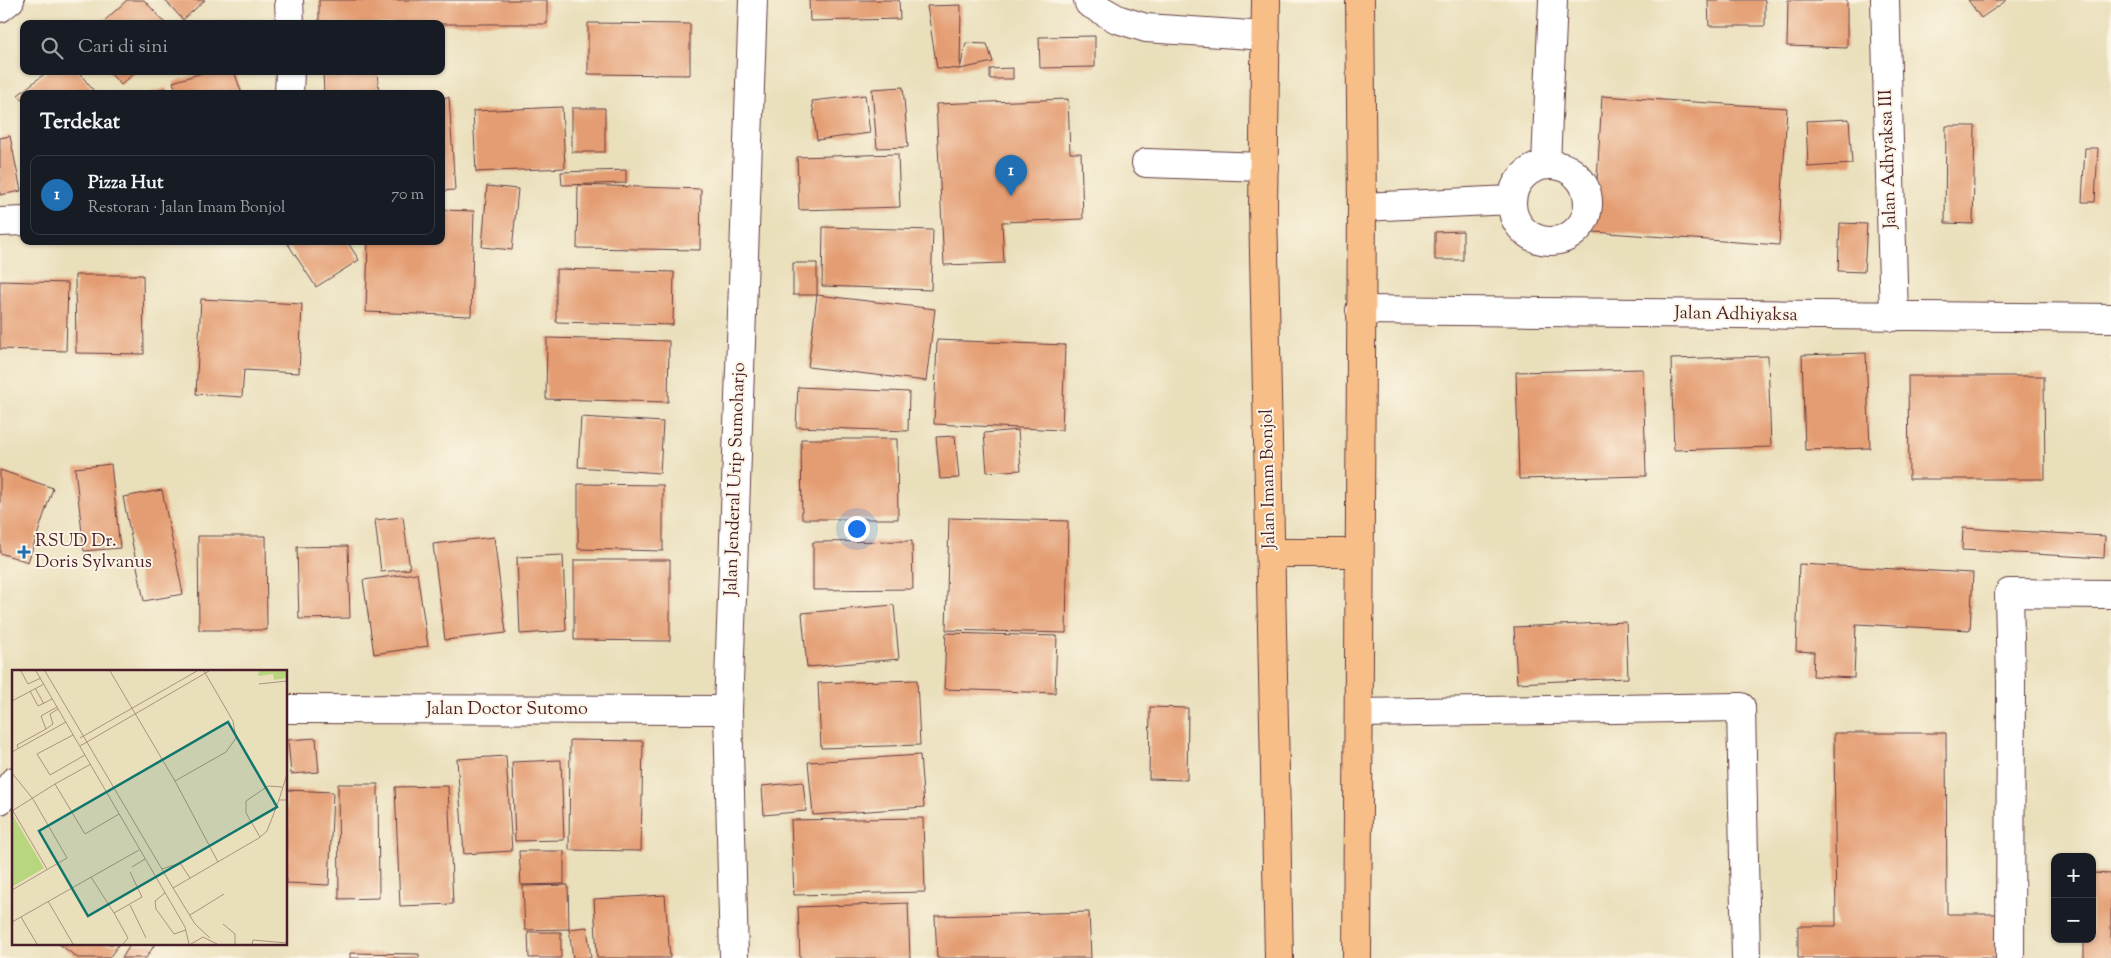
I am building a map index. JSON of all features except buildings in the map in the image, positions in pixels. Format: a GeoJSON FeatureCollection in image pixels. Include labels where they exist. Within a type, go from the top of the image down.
{"type":"FeatureCollection","features":[{"type":"Feature","properties":{"kind":"highway","name":"Jalan Imam Bonjol"},"geometry":{"type":"LineString","coordinates":[[1266,0],[1264,167],[1279,958]]}},
{"type":"Feature","properties":{"kind":"highway"},"geometry":{"type":"LineString","coordinates":[[1358,958],[1362,208],[1360,0]]}},
{"type":"Feature","properties":{"kind":"highway"},"geometry":{"type":"LineString","coordinates":[[1270,553],[1359,553]]}},
{"type":"Feature","properties":{"kind":"street"},"geometry":{"type":"LineString","coordinates":[[0,8],[10,0]]}},
{"type":"Feature","properties":{"kind":"street"},"geometry":{"type":"LineString","coordinates":[[289,0],[290,20]]}},
{"type":"Feature","properties":{"kind":"street","name":"Jalan Jenderal Urip Sumoharjo"},"geometry":{"type":"LineString","coordinates":[[734,958],[728,710],[753,0]]}},
{"type":"Feature","properties":{"kind":"street"},"geometry":{"type":"LineString","coordinates":[[1088,0],[1089,3],[1117,19],[1146,28],[1266,36]]}},
{"type":"Feature","properties":{"kind":"street"},"geometry":{"type":"LineString","coordinates":[[1546,164],[1553,0]]}},
{"type":"Feature","properties":{"kind":"street","name":"Jalan Adhyaksa III"},"geometry":{"type":"LineString","coordinates":[[1885,0],[1894,317]]}},
{"type":"Feature","properties":{"kind":"street"},"geometry":{"type":"LineString","coordinates":[[289,90],[290,75]]}},
{"type":"Feature","properties":{"kind":"street"},"geometry":{"type":"LineString","coordinates":[[1146,162],[1264,167]]}},
{"type":"Feature","properties":{"kind":"street"},"geometry":{"type":"LineString","coordinates":[[1546,164],[1560,166],[1572,171],[1582,180],[1588,193],[1589,206],[1586,219],[1578,230],[1568,238],[1555,242],[1541,241],[1529,235],[1519,226],[1513,214],[1512,200],[1515,187],[1523,176],[1534,168],[1546,164]]}},
{"type":"Feature","properties":{"kind":"street"},"geometry":{"type":"LineString","coordinates":[[1362,208],[1512,200]]}},
{"type":"Feature","properties":{"kind":"street"},"geometry":{"type":"LineString","coordinates":[[0,222],[20,221]]}},
{"type":"Feature","properties":{"kind":"street","name":"Jalan Adhiyaksa"},"geometry":{"type":"LineString","coordinates":[[1360,310],[2111,318]]}},
{"type":"Feature","properties":{"kind":"street"},"geometry":{"type":"LineString","coordinates":[[2010,958],[2009,593],[2111,594]]}},
{"type":"Feature","properties":{"kind":"street"},"geometry":{"type":"LineString","coordinates":[[1359,713],[1741,707],[1746,958]]}},
{"type":"Feature","properties":{"kind":"street","name":"Jalan Doctor Sutomo"},"geometry":{"type":"LineString","coordinates":[[288,709],[728,710]]}},
{"type":"Feature","properties":{"kind":"street"},"geometry":{"type":"LineString","coordinates":[[0,800],[12,783]]}},
{"type":"Feature","properties":{"kind":"place","name":"Pizza Hut"},"geometry":{"type":"Point","coordinates":[1011,196]}},
{"type":"Feature","properties":{"kind":"place","name":"RSUD Dr. Doris Sylvanus"},"geometry":{"type":"Point","coordinates":[24,552]}}]}
